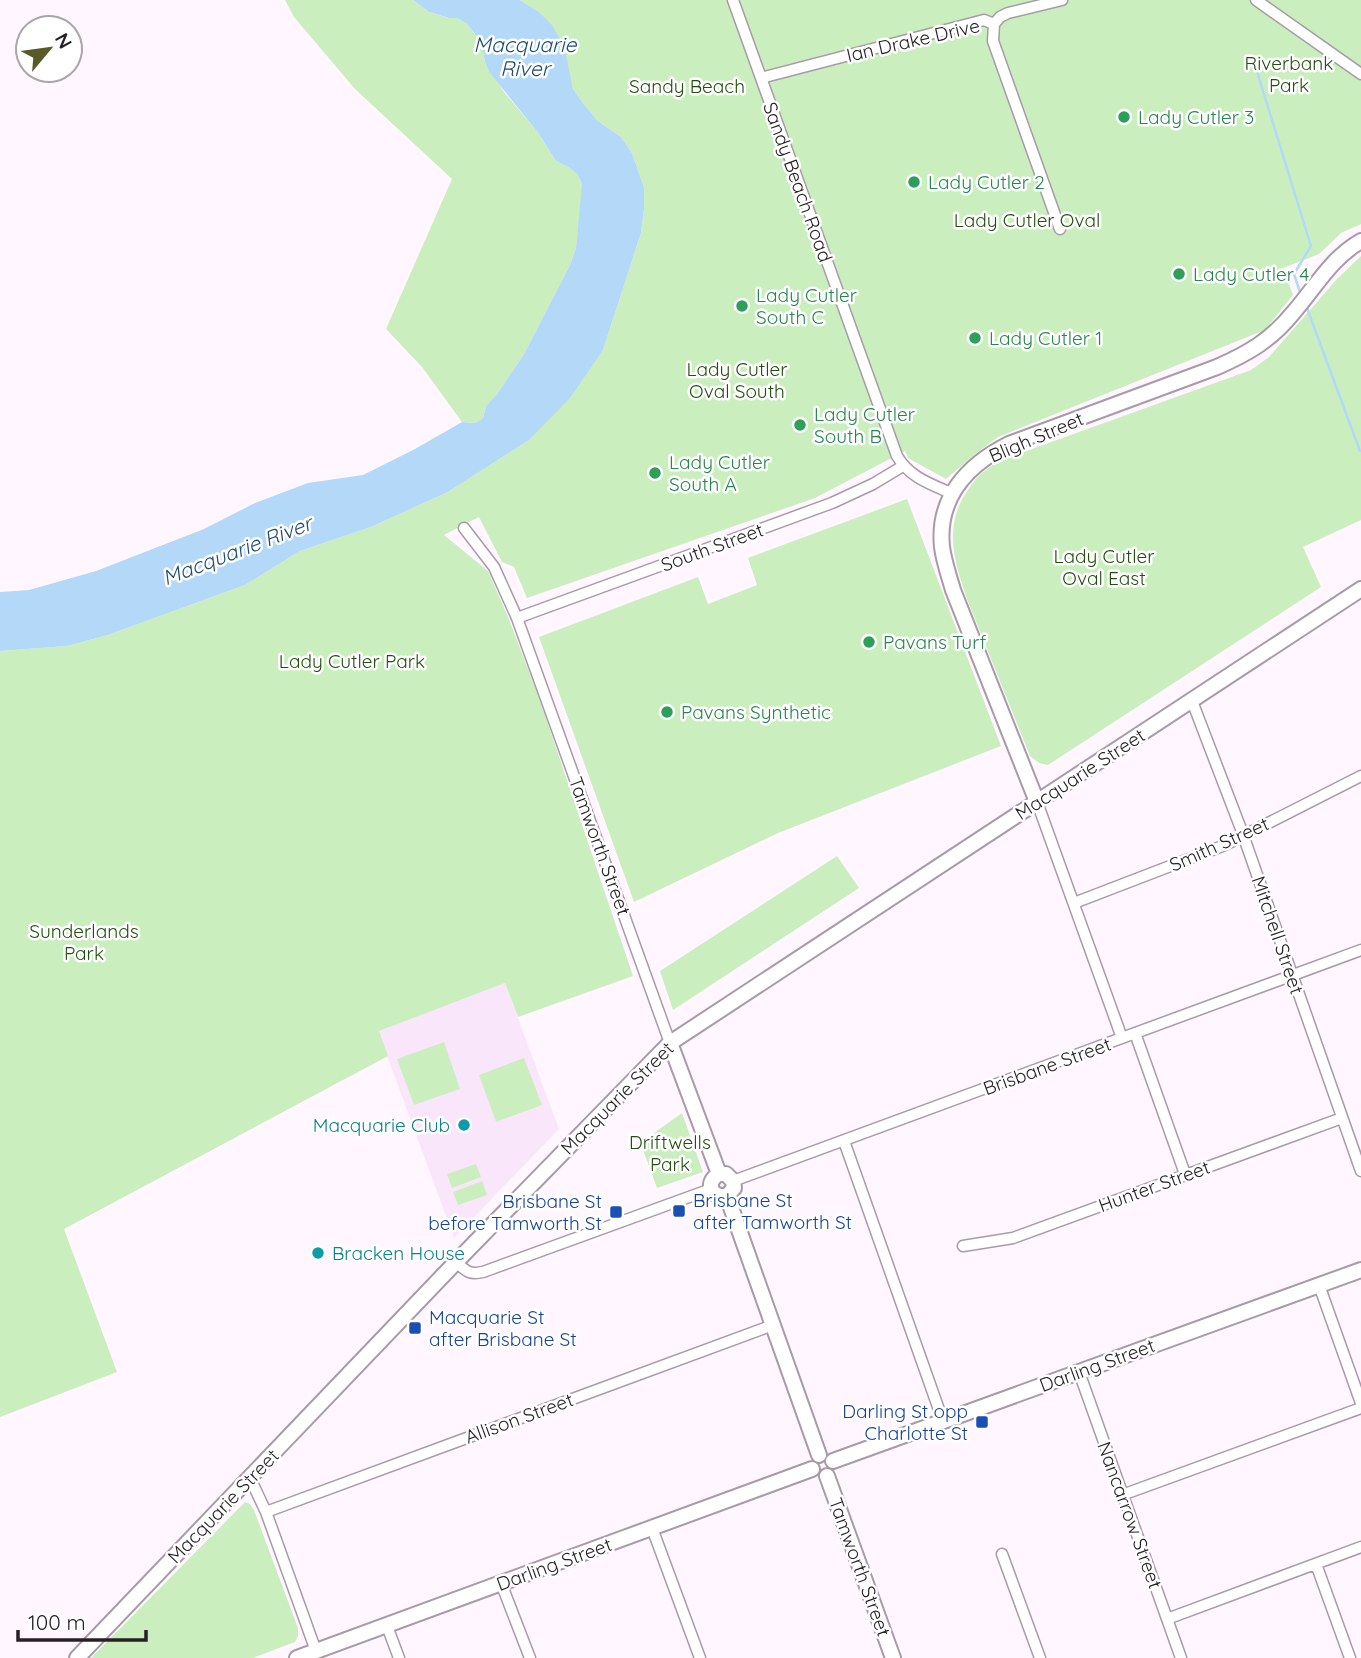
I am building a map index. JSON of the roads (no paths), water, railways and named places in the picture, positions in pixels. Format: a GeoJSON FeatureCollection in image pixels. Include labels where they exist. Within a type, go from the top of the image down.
{"type":"FeatureCollection","features":[{"type":"Feature","properties":{"kind":"street","name":"Sandy Beach Road"},"geometry":{"type":"LineString","coordinates":[[733,0],[892,444],[903,466]]}},
{"type":"Feature","properties":{"kind":"street","name":"Ian Drake Drive"},"geometry":{"type":"LineString","coordinates":[[761,78],[984,20],[994,24],[1008,13],[1062,0]]}},
{"type":"Feature","properties":{"kind":"street"},"geometry":{"type":"LineString","coordinates":[[1256,0],[1361,74]]}},
{"type":"Feature","properties":{"kind":"street"},"geometry":{"type":"LineString","coordinates":[[994,24],[993,41],[1060,229]]}},
{"type":"Feature","properties":{"kind":"street","name":"Bligh Street"},"geometry":{"type":"LineString","coordinates":[[1037,802],[946,568],[942,527],[945,511],[953,494],[968,472],[980,461],[1009,444],[1217,367],[1250,352],[1280,328],[1332,264],[1361,241]]}},
{"type":"Feature","properties":{"kind":"street"},"geometry":{"type":"LineString","coordinates":[[903,466],[923,481],[953,494]]}},
{"type":"Feature","properties":{"kind":"street","name":"South Street"},"geometry":{"type":"LineString","coordinates":[[517,618],[831,503],[873,484],[903,466]]}},
{"type":"Feature","properties":{"kind":"street","name":"Tamworth Street"},"geometry":{"type":"LineString","coordinates":[[464,528],[494,567],[517,618],[719,1174]]}},
{"type":"Feature","properties":{"kind":"street","name":"Macquarie Street"},"geometry":{"type":"LineString","coordinates":[[77,1658],[670,1043],[1361,589]]}},
{"type":"Feature","properties":{"kind":"street","name":"Mitchell Street"},"geometry":{"type":"LineString","coordinates":[[1192,701],[1243,836],[1361,1171]]}},
{"type":"Feature","properties":{"kind":"street","name":"Smith Street"},"geometry":{"type":"LineString","coordinates":[[1074,903],[1243,836],[1361,776]]}},
{"type":"Feature","properties":{"kind":"street"},"geometry":{"type":"LineString","coordinates":[[1037,802],[1122,1038]]}},
{"type":"Feature","properties":{"kind":"street","name":"Brisbane Street"},"geometry":{"type":"LineString","coordinates":[[733,1181],[1361,950]]}},
{"type":"Feature","properties":{"kind":"street"},"geometry":{"type":"LineString","coordinates":[[1135,1033],[1185,1174]]}},
{"type":"Feature","properties":{"kind":"street","name":"Hunter Street"},"geometry":{"type":"LineString","coordinates":[[963,1246],[1013,1238],[1342,1118]]}},
{"type":"Feature","properties":{"kind":"street"},"geometry":{"type":"LineString","coordinates":[[844,1141],[943,1421]]}},
{"type":"Feature","properties":{"kind":"street"},"geometry":{"type":"LineString","coordinates":[[719,1174],[726,1174],[733,1181],[734,1188],[727,1196],[716,1195],[711,1189],[711,1181],[719,1174]]}},
{"type":"Feature","properties":{"kind":"street"},"geometry":{"type":"LineString","coordinates":[[456,1262],[467,1272],[483,1272],[711,1189]]}},
{"type":"Feature","properties":{"kind":"street"},"geometry":{"type":"LineString","coordinates":[[727,1196],[773,1325],[832,1471],[827,1476],[820,1476],[812,1469],[814,1459],[826,1458]]}},
{"type":"Feature","properties":{"kind":"street","name":"Darling Street"},"geometry":{"type":"LineString","coordinates":[[826,1458],[943,1421],[1361,1270]]}},
{"type":"Feature","properties":{"kind":"street"},"geometry":{"type":"LineString","coordinates":[[1122,1495],[1361,1406],[1319,1286]]}},
{"type":"Feature","properties":{"kind":"street","name":"Allison Street"},"geometry":{"type":"LineString","coordinates":[[266,1512],[773,1325]]}},
{"type":"Feature","properties":{"kind":"street","name":"Nancarrow Street"},"geometry":{"type":"LineString","coordinates":[[1079,1372],[1181,1658]]}},
{"type":"Feature","properties":{"kind":"street","name":"Darling Street"},"geometry":{"type":"LineString","coordinates":[[296,1658],[812,1469]]}},
{"type":"Feature","properties":{"kind":"street","name":"Tamworth Street"},"geometry":{"type":"LineString","coordinates":[[827,1476],[893,1658]]}},
{"type":"Feature","properties":{"kind":"street"},"geometry":{"type":"LineString","coordinates":[[250,1478],[266,1512],[316,1651]]}},
{"type":"Feature","properties":{"kind":"street"},"geometry":{"type":"LineString","coordinates":[[652,1528],[700,1658]]}},
{"type":"Feature","properties":{"kind":"street"},"geometry":{"type":"LineString","coordinates":[[1167,1619],[1361,1547]]}},
{"type":"Feature","properties":{"kind":"street"},"geometry":{"type":"LineString","coordinates":[[1002,1555],[1040,1658]]}},
{"type":"Feature","properties":{"kind":"street"},"geometry":{"type":"LineString","coordinates":[[1316,1564],[1350,1658]]}},
{"type":"Feature","properties":{"kind":"street"},"geometry":{"type":"LineString","coordinates":[[502,1583],[530,1658]]}},
{"type":"Feature","properties":{"kind":"street"},"geometry":{"type":"LineString","coordinates":[[387,1626],[399,1658]]}},
{"type":"Feature","properties":{"kind":"water","name":"Macquarie River"},"geometry":{"type":"Polygon","coordinates":[[[413,0],[520,0],[539,12],[552,25],[561,41],[573,89],[598,121],[621,137],[632,153],[644,187],[641,233],[603,350],[570,398],[529,440],[448,492],[371,527],[300,551],[245,585],[108,635],[67,646],[0,651],[0,592],[29,590],[96,571],[204,529],[255,503],[308,483],[363,475],[462,422],[475,423],[483,418],[486,406],[524,354],[570,265],[576,248],[582,184],[577,174],[556,161],[539,134],[490,73],[482,46],[467,24],[457,18],[429,12],[413,0]]]}},
{"type":"Feature","properties":{"kind":"waterway"},"geometry":{"type":"LineString","coordinates":[[1255,65],[1311,246],[1294,274],[1300,292]]}},
{"type":"Feature","properties":{"kind":"waterway"},"geometry":{"type":"LineString","coordinates":[[1307,308],[1360,451]]}},
{"type":"Feature","properties":{"kind":"place","name":"Lady Cutler 3"},"geometry":{"type":"Point","coordinates":[1124,117]}},
{"type":"Feature","properties":{"kind":"place","name":"Lady Cutler 2"},"geometry":{"type":"Point","coordinates":[914,182]}},
{"type":"Feature","properties":{"kind":"place","name":"Lady Cutler 4"},"geometry":{"type":"Point","coordinates":[1179,274]}},
{"type":"Feature","properties":{"kind":"place","name":"Lady Cutler South C"},"geometry":{"type":"Point","coordinates":[742,306]}},
{"type":"Feature","properties":{"kind":"place","name":"Lady Cutler 1"},"geometry":{"type":"Point","coordinates":[975,338]}},
{"type":"Feature","properties":{"kind":"place","name":"Lady Cutler South B"},"geometry":{"type":"Point","coordinates":[800,425]}},
{"type":"Feature","properties":{"kind":"place","name":"Lady Cutler South A"},"geometry":{"type":"Point","coordinates":[655,473]}},
{"type":"Feature","properties":{"kind":"place","name":"Pavans Turf"},"geometry":{"type":"Point","coordinates":[869,642]}},
{"type":"Feature","properties":{"kind":"place","name":"Pavans Synthetic"},"geometry":{"type":"Point","coordinates":[667,712]}},
{"type":"Feature","properties":{"kind":"place","name":"Macquarie Club"},"geometry":{"type":"Point","coordinates":[464,1125]}},
{"type":"Feature","properties":{"kind":"place","name":"Brisbane St after Tamworth St"},"geometry":{"type":"Point","coordinates":[679,1211]}},
{"type":"Feature","properties":{"kind":"place","name":"Brisbane St before Tamworth St"},"geometry":{"type":"Point","coordinates":[616,1212]}},
{"type":"Feature","properties":{"kind":"place","name":"Bracken House"},"geometry":{"type":"Point","coordinates":[318,1253]}},
{"type":"Feature","properties":{"kind":"place","name":"Macquarie St after Brisbane St"},"geometry":{"type":"Point","coordinates":[415,1328]}},
{"type":"Feature","properties":{"kind":"place","name":"Darling St opp Charlotte St"},"geometry":{"type":"Point","coordinates":[982,1422]}},
{"type":"Feature","properties":{"kind":"park label","name":"Riverbank Park"},"geometry":{"type":"Point","coordinates":[1289,74]}},
{"type":"Feature","properties":{"kind":"park label","name":"Sandy Beach"},"geometry":{"type":"Point","coordinates":[687,86]}},
{"type":"Feature","properties":{"kind":"park label","name":"Lady Cutler Oval"},"geometry":{"type":"Point","coordinates":[1027,220]}},
{"type":"Feature","properties":{"kind":"park label","name":"Lady Cutler Oval South"},"geometry":{"type":"Point","coordinates":[737,380]}},
{"type":"Feature","properties":{"kind":"park label","name":"Lady Cutler Oval East"},"geometry":{"type":"Point","coordinates":[1104,567]}},
{"type":"Feature","properties":{"kind":"park label","name":"Lady Cutler Park"},"geometry":{"type":"Point","coordinates":[352,661]}},
{"type":"Feature","properties":{"kind":"park label","name":"Sunderlands Park"},"geometry":{"type":"Point","coordinates":[84,942]}},
{"type":"Feature","properties":{"kind":"park label","name":"Driftwells Park"},"geometry":{"type":"Point","coordinates":[670,1153]}}]}
